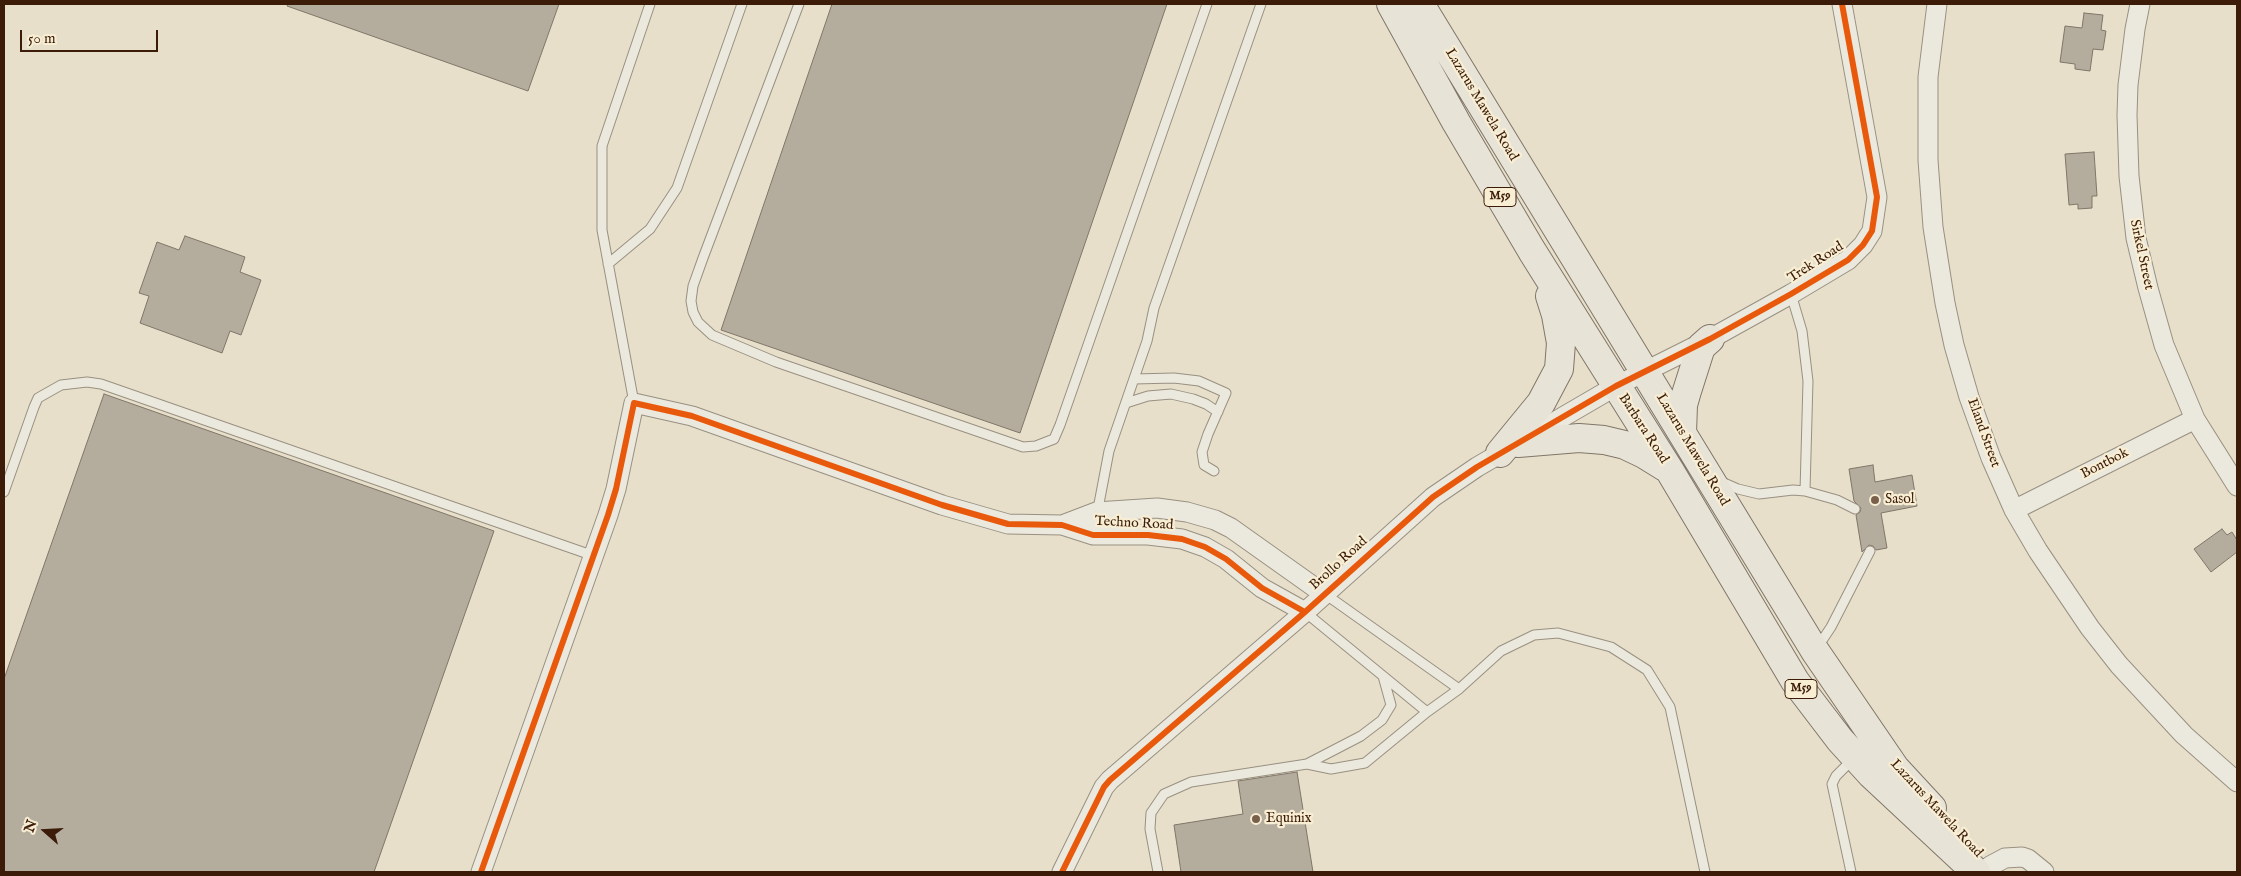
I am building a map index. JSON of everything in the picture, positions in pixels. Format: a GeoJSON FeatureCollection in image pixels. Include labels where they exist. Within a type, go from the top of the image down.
{"type":"FeatureCollection","features":[{"type":"Feature","properties":{"kind":"main road","name":"Lazarus Mawela Road"},"geometry":{"type":"LineString","coordinates":[[1391,4],[1456,122],[1532,251],[1616,386]]}},
{"type":"Feature","properties":{"kind":"main road","name":"Lazarus Mawela Road"},"geometry":{"type":"LineString","coordinates":[[1420,4],[1815,651],[1864,746]]}},
{"type":"Feature","properties":{"kind":"main road"},"geometry":{"type":"LineString","coordinates":[[1509,448],[1552,386],[1562,355],[1556,315],[1532,251]]}},
{"type":"Feature","properties":{"kind":"main road"},"geometry":{"type":"LineString","coordinates":[[1682,434],[1682,418],[1687,390],[1701,348],[1710,339]]}},
{"type":"Feature","properties":{"kind":"main road","name":"Barbara Road"},"geometry":{"type":"LineString","coordinates":[[1616,386],[1670,471]]}},
{"type":"Feature","properties":{"kind":"main road"},"geometry":{"type":"LineString","coordinates":[[1509,448],[1579,438],[1604,440],[1625,445],[1644,454],[1670,471]]}},
{"type":"Feature","properties":{"kind":"main road","name":"Lazarus Mawela Road"},"geometry":{"type":"LineString","coordinates":[[1670,471],[1795,681],[1834,733],[1864,746],[1909,784],[1988,870]]}},
{"type":"Feature","properties":{"kind":"street","name":"Trek Road"},"geometry":{"type":"LineString","coordinates":[[1616,386],[1710,339],[1848,260],[1863,246],[1872,231],[1877,196],[1842,4]]}},
{"type":"Feature","properties":{"kind":"street","name":"Eland Street"},"geometry":{"type":"LineString","coordinates":[[1936,4],[1928,77],[1928,129],[1931,209],[1938,270],[1954,345],[1991,458],[2014,510],[2060,586],[2119,665],[2184,735],[2237,782]]}},
{"type":"Feature","properties":{"kind":"street","name":"Sirkel Street"},"geometry":{"type":"LineString","coordinates":[[2140,4],[2134,29],[2128,85],[2128,147],[2132,209],[2142,264],[2164,345],[2195,419],[2237,486]]}},
{"type":"Feature","properties":{"kind":"street","name":"Brollo Road"},"geometry":{"type":"LineString","coordinates":[[1062,872],[1104,787],[1110,780],[1305,612],[1433,497],[1509,448],[1616,386]]}},
{"type":"Feature","properties":{"kind":"street"},"geometry":{"type":"LineString","coordinates":[[481,872],[616,490],[634,403],[692,416],[972,515],[1008,524],[1062,525]]}},
{"type":"Feature","properties":{"kind":"street","name":"Bontbok"},"geometry":{"type":"LineString","coordinates":[[2014,510],[2195,419]]}},
{"type":"Feature","properties":{"kind":"street","name":"Techno Road"},"geometry":{"type":"LineString","coordinates":[[1062,525],[1096,512],[1157,508],[1187,512],[1215,520],[1254,543],[1324,594]]}},
{"type":"Feature","properties":{"kind":"street","name":"Techno Road"},"geometry":{"type":"LineString","coordinates":[[1062,525],[1093,535],[1164,536],[1182,539],[1205,547],[1241,569],[1262,588],[1305,612]]}},
{"type":"Feature","properties":{"kind":"street"},"geometry":{"type":"LineString","coordinates":[[1988,870],[2005,858],[2022,857],[2028,859],[2044,872]]}},
{"type":"Feature","properties":{"kind":"lane"},"geometry":{"type":"LineString","coordinates":[[634,403],[602,230],[602,146],[650,4]]}},
{"type":"Feature","properties":{"kind":"lane"},"geometry":{"type":"LineString","coordinates":[[608,264],[650,229],[677,188],[742,4]]}},
{"type":"Feature","properties":{"kind":"lane"},"geometry":{"type":"LineString","coordinates":[[799,4],[693,286],[691,301],[693,312],[698,322],[712,335],[776,362],[1023,447],[1036,446],[1054,439],[1060,425],[1207,4]]}},
{"type":"Feature","properties":{"kind":"lane"},"geometry":{"type":"LineString","coordinates":[[1093,535],[1109,451],[1147,341],[1154,308],[1261,4]]}},
{"type":"Feature","properties":{"kind":"lane"},"geometry":{"type":"LineString","coordinates":[[1791,294],[1802,331],[1808,380],[1805,491]]}},
{"type":"Feature","properties":{"kind":"lane"},"geometry":{"type":"LineString","coordinates":[[1134,379],[1199,381],[1226,393],[1202,452],[1204,465],[1214,471]]}},
{"type":"Feature","properties":{"kind":"lane"},"geometry":{"type":"LineString","coordinates":[[4,492],[38,398],[61,385],[87,382],[101,384],[594,556]]}},
{"type":"Feature","properties":{"kind":"lane"},"geometry":{"type":"LineString","coordinates":[[1126,403],[1148,396],[1171,394],[1206,404],[1218,412]]}},
{"type":"Feature","properties":{"kind":"lane"},"geometry":{"type":"LineString","coordinates":[[1707,473],[1731,487],[1748,492],[1766,494],[1793,490],[1805,491],[1837,500],[1855,509]]}},
{"type":"Feature","properties":{"kind":"lane"},"geometry":{"type":"LineString","coordinates":[[1815,651],[1829,632],[1870,551]]}},
{"type":"Feature","properties":{"kind":"lane"},"geometry":{"type":"LineString","coordinates":[[1324,594],[1459,688]]}},
{"type":"Feature","properties":{"kind":"lane"},"geometry":{"type":"LineString","coordinates":[[1305,612],[1427,712]]}},
{"type":"Feature","properties":{"kind":"lane"},"geometry":{"type":"LineString","coordinates":[[1307,764],[1330,769],[1365,763],[1459,688],[1501,651],[1534,635],[1558,633],[1611,647],[1648,670],[1670,707],[1705,872]]}},
{"type":"Feature","properties":{"kind":"lane"},"geometry":{"type":"LineString","coordinates":[[1158,872],[1150,829],[1151,814],[1164,794],[1191,782],[1307,764],[1361,736],[1382,720],[1391,705],[1382,676]]}},
{"type":"Feature","properties":{"kind":"lane"},"geometry":{"type":"LineString","coordinates":[[1851,872],[1832,784],[1836,776],[1864,746]]}},
{"type":"Feature","properties":{"kind":"building"},"geometry":{"type":"Polygon","coordinates":[[[288,4],[559,4],[528,91],[287,6],[288,4]]]}},
{"type":"Feature","properties":{"kind":"building"},"geometry":{"type":"Polygon","coordinates":[[[832,4],[1167,4],[1020,433],[721,330],[832,4]]]}},
{"type":"Feature","properties":{"kind":"building"},"geometry":{"type":"Polygon","coordinates":[[[2084,13],[2103,15],[2101,30],[2106,31],[2103,50],[2093,49],[2090,71],[2075,69],[2075,64],[2060,62],[2065,26],[2082,28],[2084,13]]]}},
{"type":"Feature","properties":{"kind":"building"},"geometry":{"type":"Polygon","coordinates":[[[2094,152],[2097,196],[2092,196],[2092,208],[2078,209],[2078,204],[2069,205],[2065,154],[2094,152]]]}},
{"type":"Feature","properties":{"kind":"building"},"geometry":{"type":"Polygon","coordinates":[[[185,236],[245,257],[240,272],[261,280],[241,335],[230,331],[222,353],[140,323],[149,296],[139,293],[157,242],[179,250],[185,236]]]}},
{"type":"Feature","properties":{"kind":"building"},"geometry":{"type":"Polygon","coordinates":[[[104,394],[494,531],[374,872],[4,872],[4,679],[104,394]]]}},
{"type":"Feature","properties":{"kind":"building"},"geometry":{"type":"Polygon","coordinates":[[[1873,465],[1875,482],[1912,475],[1917,506],[1881,513],[1887,548],[1876,550],[1873,546],[1869,545],[1862,552],[1856,515],[1860,512],[1861,508],[1854,501],[1849,469],[1873,465]]]}},
{"type":"Feature","properties":{"kind":"building"},"geometry":{"type":"Polygon","coordinates":[[[2222,529],[2227,535],[2232,532],[2237,540],[2237,552],[2211,572],[2194,549],[2222,529]]]}},
{"type":"Feature","properties":{"kind":"building","name":"Equinix"},"geometry":{"type":"Polygon","coordinates":[[[1297,772],[1313,872],[1181,872],[1174,825],[1243,814],[1238,781],[1297,772]]]}},
{"type":"Feature","properties":{"kind":"cycle path"},"geometry":{"type":"LineString","coordinates":[[1062,872],[1104,787],[1110,780],[1305,612],[1433,497],[1477,467],[1616,386],[1710,339],[1791,294],[1848,260],[1863,245],[1872,231],[1877,197],[1842,4]]}},
{"type":"Feature","properties":{"kind":"cycle path"},"geometry":{"type":"LineString","coordinates":[[481,872],[608,515],[616,489],[634,403],[692,416],[942,505],[1008,524],[1062,525],[1093,535],[1148,535],[1182,539],[1205,547],[1226,559],[1262,588],[1305,612]]}},
{"type":"Feature","properties":{"kind":"place","name":"Sasol"},"geometry":{"type":"Point","coordinates":[1875,500]}},
{"type":"Feature","properties":{"kind":"place","name":"Equinix"},"geometry":{"type":"Point","coordinates":[1256,819]}}]}
